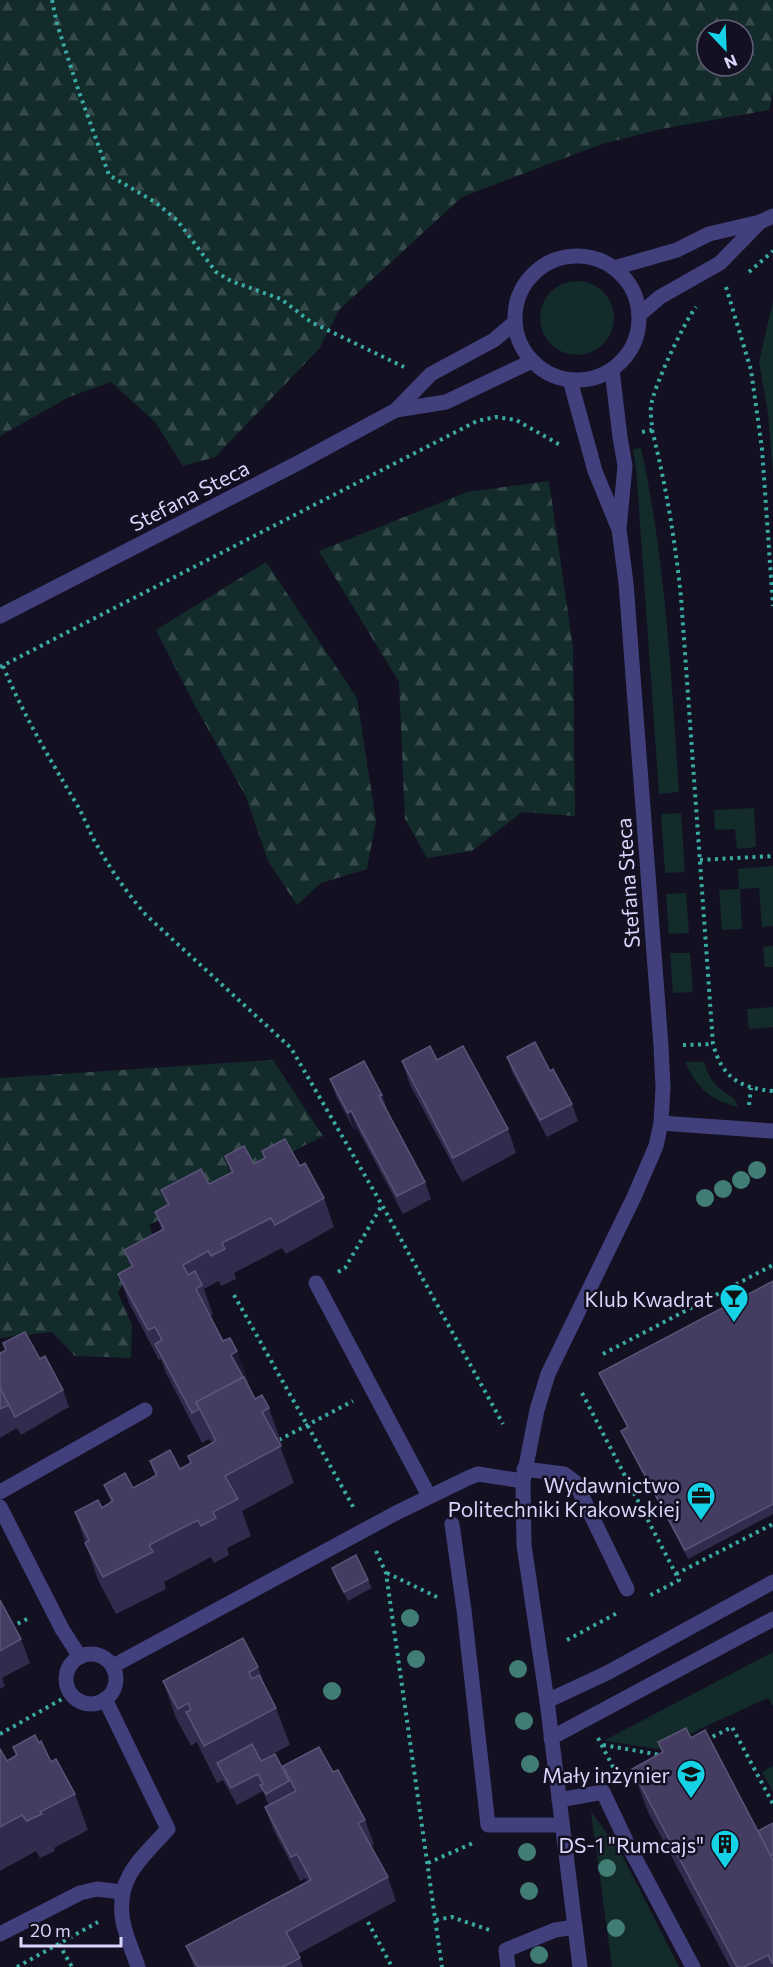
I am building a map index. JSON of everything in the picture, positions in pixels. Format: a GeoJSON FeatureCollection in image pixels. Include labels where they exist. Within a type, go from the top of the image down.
{"type":"FeatureCollection","features":[{"type":"Feature","properties":{"kind":"street"},"geometry":{"type":"LineString","coordinates":[[614,268],[677,250],[709,234],[766,219]]}},
{"type":"Feature","properties":{"kind":"street"},"geometry":{"type":"LineString","coordinates":[[639,315],[660,297],[720,263],[766,219]]}},
{"type":"Feature","properties":{"kind":"street"},"geometry":{"type":"LineString","coordinates":[[577,256],[597,259],[614,268],[627,281],[636,297],[639,315],[637,336],[627,356],[612,370],[598,377],[584,380],[570,380],[549,374],[532,361],[523,350],[515,322],[517,302],[525,284],[539,269],[557,259],[577,256]]}},
{"type":"Feature","properties":{"kind":"street","name":"Stefana Steca"},"geometry":{"type":"LineString","coordinates":[[0,616],[396,410],[431,375],[494,340],[515,322]]}},
{"type":"Feature","properties":{"kind":"street","name":"Stefana Steca"},"geometry":{"type":"LineString","coordinates":[[396,410],[446,402],[532,361]]}},
{"type":"Feature","properties":{"kind":"street","name":"Stefana Steca"},"geometry":{"type":"LineString","coordinates":[[580,1967],[547,1701],[524,1545],[524,1475],[537,1410],[548,1374],[634,1197],[656,1146],[661,1123],[663,1087],[661,1046],[626,583],[619,529],[625,466],[612,370]]}},
{"type":"Feature","properties":{"kind":"street","name":"Stefana Steca"},"geometry":{"type":"LineString","coordinates":[[570,380],[595,471],[619,529]]}},
{"type":"Feature","properties":{"kind":"street"},"geometry":{"type":"LineString","coordinates":[[661,1123],[773,1131]]}},
{"type":"Feature","properties":{"kind":"street"},"geometry":{"type":"LineString","coordinates":[[316,1283],[429,1496]]}},
{"type":"Feature","properties":{"kind":"street"},"geometry":{"type":"LineString","coordinates":[[0,1492],[145,1410]]}},
{"type":"Feature","properties":{"kind":"street"},"geometry":{"type":"LineString","coordinates":[[113,1666],[366,1529],[429,1496],[478,1474],[564,1474],[575,1482],[627,1589]]}},
{"type":"Feature","properties":{"kind":"street"},"geometry":{"type":"LineString","coordinates":[[0,1507],[62,1629],[80,1657]]}},
{"type":"Feature","properties":{"kind":"street"},"geometry":{"type":"LineString","coordinates":[[452,1524],[488,1825],[562,1825]]}},
{"type":"Feature","properties":{"kind":"street"},"geometry":{"type":"LineString","coordinates":[[547,1701],[607,1673],[773,1582]]}},
{"type":"Feature","properties":{"kind":"street"},"geometry":{"type":"LineString","coordinates":[[551,1738],[773,1619]]}},
{"type":"Feature","properties":{"kind":"street"},"geometry":{"type":"LineString","coordinates":[[86,1654],[98,1655],[113,1666],[116,1684],[105,1699],[93,1704],[71,1694],[66,1676],[71,1665],[80,1657],[86,1654]]}},
{"type":"Feature","properties":{"kind":"street"},"geometry":{"type":"LineString","coordinates":[[105,1699],[168,1829],[128,1876],[122,1892],[123,1922],[138,1967]]}},
{"type":"Feature","properties":{"kind":"street"},"geometry":{"type":"LineString","coordinates":[[559,1800],[603,1792],[628,1845],[693,1967]]}},
{"type":"Feature","properties":{"kind":"street"},"geometry":{"type":"LineString","coordinates":[[0,1934],[72,1896],[97,1889],[122,1892]]}},
{"type":"Feature","properties":{"kind":"street"},"geometry":{"type":"LineString","coordinates":[[508,1967],[506,1950],[555,1930],[575,1927]]}},
{"type":"Feature","properties":{"kind":"path"},"geometry":{"type":"LineString","coordinates":[[52,0],[57,24],[78,89],[109,175],[154,202],[177,220],[216,272],[231,281],[281,299],[311,322],[405,368]]}},
{"type":"Feature","properties":{"kind":"path"},"geometry":{"type":"LineString","coordinates":[[743,275],[757,266],[773,250]]}},
{"type":"Feature","properties":{"kind":"path"},"geometry":{"type":"LineString","coordinates":[[718,291],[735,281]]}},
{"type":"Feature","properties":{"kind":"path"},"geometry":{"type":"LineString","coordinates":[[726,286],[751,370],[762,449],[773,606]]}},
{"type":"Feature","properties":{"kind":"path"},"geometry":{"type":"LineString","coordinates":[[702,300],[684,325],[658,385],[651,405],[652,430],[674,536],[680,587],[713,1044],[719,1062],[732,1078],[751,1088],[773,1091]]}},
{"type":"Feature","properties":{"kind":"path"},"geometry":{"type":"LineString","coordinates":[[503,1424],[382,1205],[291,1048],[146,915],[125,890],[102,853],[49,754],[33,730],[2,667],[477,421],[496,417],[516,420],[552,442],[568,447]]}},
{"type":"Feature","properties":{"kind":"path"},"geometry":{"type":"LineString","coordinates":[[640,432],[652,430]]}},
{"type":"Feature","properties":{"kind":"path"},"geometry":{"type":"LineString","coordinates":[[700,860],[773,856]]}},
{"type":"Feature","properties":{"kind":"path"},"geometry":{"type":"LineString","coordinates":[[682,1045],[713,1044]]}},
{"type":"Feature","properties":{"kind":"path"},"geometry":{"type":"LineString","coordinates":[[748,1109],[751,1088]]}},
{"type":"Feature","properties":{"kind":"path"},"geometry":{"type":"LineString","coordinates":[[345,1268],[382,1205]]}},
{"type":"Feature","properties":{"kind":"path"},"geometry":{"type":"LineString","coordinates":[[603,1354],[773,1265]]}},
{"type":"Feature","properties":{"kind":"path"},"geometry":{"type":"LineString","coordinates":[[234,1295],[366,1529],[386,1573],[442,1967]]}},
{"type":"Feature","properties":{"kind":"path"},"geometry":{"type":"LineString","coordinates":[[279,1440],[374,1390]]}},
{"type":"Feature","properties":{"kind":"path"},"geometry":{"type":"LineString","coordinates":[[676,1574],[773,1524]]}},
{"type":"Feature","properties":{"kind":"path"},"geometry":{"type":"LineString","coordinates":[[386,1573],[464,1610]]}},
{"type":"Feature","properties":{"kind":"path"},"geometry":{"type":"LineString","coordinates":[[0,1734],[71,1694]]}},
{"type":"Feature","properties":{"kind":"path"},"geometry":{"type":"LineString","coordinates":[[705,1741],[732,1727],[773,1804]]}},
{"type":"Feature","properties":{"kind":"path"},"geometry":{"type":"LineString","coordinates":[[642,1773],[622,1783],[602,1744],[663,1755]]}},
{"type":"Feature","properties":{"kind":"path"},"geometry":{"type":"LineString","coordinates":[[428,1863],[455,1851]]}},
{"type":"Feature","properties":{"kind":"path"},"geometry":{"type":"LineString","coordinates":[[17,1967],[123,1909]]}},
{"type":"Feature","properties":{"kind":"path"},"geometry":{"type":"LineString","coordinates":[[436,1920],[452,1917]]}},
{"type":"Feature","properties":{"kind":"path"},"geometry":{"type":"LineString","coordinates":[[369,1922],[392,1967]]}},
{"type":"Feature","properties":{"kind":"path"},"geometry":{"type":"LineString","coordinates":[[59,1944],[72,1967]]}},
{"type":"Feature","properties":{"kind":"green space"},"geometry":{"type":"Polygon","coordinates":[[[0,0],[773,0],[773,93],[769,110],[661,129],[602,144],[462,197],[339,310],[319,349],[215,457],[183,466],[155,422],[111,382],[69,397],[0,436],[0,0]]]}},
{"type":"Feature","properties":{"kind":"green space"},"geometry":{"type":"Polygon","coordinates":[[[577,281],[598,287],[608,297],[614,318],[608,339],[598,349],[577,355],[556,349],[546,339],[540,318],[546,297],[556,287],[577,281]]]}},
{"type":"Feature","properties":{"kind":"green space"},"geometry":{"type":"Polygon","coordinates":[[[773,301],[773,474],[768,413],[759,362],[773,301]]]}},
{"type":"Feature","properties":{"kind":"green space"},"geometry":{"type":"Polygon","coordinates":[[[641,448],[662,576],[679,792],[659,794],[633,449],[641,448]]]}},
{"type":"Feature","properties":{"kind":"green space"},"geometry":{"type":"Polygon","coordinates":[[[549,481],[573,648],[575,816],[522,812],[472,851],[427,858],[405,819],[399,682],[319,551],[467,492],[549,481]]]}},
{"type":"Feature","properties":{"kind":"green space"},"geometry":{"type":"Polygon","coordinates":[[[266,562],[357,698],[376,821],[367,869],[321,883],[297,905],[268,861],[246,797],[156,630],[266,562]]]}},
{"type":"Feature","properties":{"kind":"green space"},"geometry":{"type":"Polygon","coordinates":[[[754,808],[756,847],[737,849],[735,829],[715,830],[714,810],[754,808]]]}},
{"type":"Feature","properties":{"kind":"green space"},"geometry":{"type":"Polygon","coordinates":[[[681,813],[685,872],[665,873],[661,814],[681,813]]]}},
{"type":"Feature","properties":{"kind":"green space"},"geometry":{"type":"Polygon","coordinates":[[[773,866],[773,926],[762,927],[759,888],[740,889],[742,929],[722,930],[719,890],[739,889],[738,869],[773,866]]]}},
{"type":"Feature","properties":{"kind":"green space"},"geometry":{"type":"Polygon","coordinates":[[[686,893],[689,933],[669,934],[666,894],[686,893]]]}},
{"type":"Feature","properties":{"kind":"green space"},"geometry":{"type":"Polygon","coordinates":[[[773,946],[773,967],[765,967],[763,947],[773,946]]]}},
{"type":"Feature","properties":{"kind":"green space"},"geometry":{"type":"Polygon","coordinates":[[[670,953],[690,953],[693,992],[673,993],[670,953]]]}},
{"type":"Feature","properties":{"kind":"green space"},"geometry":{"type":"Polygon","coordinates":[[[773,1007],[773,1027],[749,1029],[747,1009],[773,1007]]]}},
{"type":"Feature","properties":{"kind":"green space"},"geometry":{"type":"Polygon","coordinates":[[[273,1060],[323,1136],[149,1225],[162,1256],[130,1270],[118,1293],[132,1325],[131,1358],[75,1356],[52,1332],[0,1338],[0,1078],[273,1060]]]}},
{"type":"Feature","properties":{"kind":"green space"},"geometry":{"type":"Polygon","coordinates":[[[685,1062],[704,1062],[713,1081],[734,1099],[738,1107],[720,1101],[706,1092],[694,1079],[685,1062]]]}},
{"type":"Feature","properties":{"kind":"green space"},"geometry":{"type":"Polygon","coordinates":[[[773,1652],[773,1706],[768,1698],[702,1728],[664,1750],[605,1740],[773,1652]]]}},
{"type":"Feature","properties":{"kind":"green space"},"geometry":{"type":"Polygon","coordinates":[[[773,1766],[773,1792],[762,1772],[773,1766]]]}},
{"type":"Feature","properties":{"kind":"green space"},"geometry":{"type":"Polygon","coordinates":[[[591,1812],[619,1849],[679,1967],[612,1967],[591,1812]]]}},
{"type":"Feature","properties":{"kind":"building"},"geometry":{"type":"Polygon","coordinates":[[[535,1042],[550,1071],[553,1069],[572,1104],[540,1120],[507,1057],[535,1042]]]}},
{"type":"Feature","properties":{"kind":"building"},"geometry":{"type":"Polygon","coordinates":[[[430,1046],[437,1060],[463,1046],[508,1129],[453,1158],[402,1061],[430,1046]]]}},
{"type":"Feature","properties":{"kind":"building"},"geometry":{"type":"Polygon","coordinates":[[[364,1061],[382,1095],[379,1096],[425,1182],[397,1196],[351,1111],[348,1113],[330,1079],[364,1061]]]}},
{"type":"Feature","properties":{"kind":"building"},"geometry":{"type":"Polygon","coordinates":[[[285,1139],[300,1166],[305,1163],[324,1198],[275,1225],[271,1218],[222,1243],[225,1249],[211,1256],[208,1251],[183,1265],[188,1275],[195,1271],[202,1285],[196,1289],[223,1341],[230,1338],[237,1351],[231,1355],[243,1377],[196,1402],[199,1409],[192,1413],[155,1344],[162,1340],[155,1327],[148,1330],[118,1274],[133,1266],[124,1250],[164,1229],[155,1212],[169,1204],[161,1190],[201,1169],[209,1184],[233,1172],[225,1156],[244,1146],[254,1164],[265,1158],[262,1151],[285,1139]]]}},
{"type":"Feature","properties":{"kind":"building"},"geometry":{"type":"Polygon","coordinates":[[[773,1281],[773,1504],[685,1550],[621,1431],[628,1427],[599,1373],[773,1281]]]}},
{"type":"Feature","properties":{"kind":"building"},"geometry":{"type":"Polygon","coordinates":[[[25,1332],[40,1359],[45,1356],[63,1390],[15,1417],[0,1388],[0,1353],[6,1350],[3,1343],[25,1332]]]}},
{"type":"Feature","properties":{"kind":"building"},"geometry":{"type":"Polygon","coordinates":[[[244,1377],[255,1399],[262,1395],[269,1408],[262,1412],[281,1446],[225,1476],[238,1499],[213,1512],[216,1518],[201,1526],[198,1520],[149,1545],[153,1552],[103,1577],[85,1543],[89,1540],[75,1512],[98,1500],[102,1508],[113,1501],[104,1485],[125,1473],[133,1488],[157,1475],[150,1461],[170,1450],[180,1469],[191,1463],[188,1456],[216,1441],[196,1402],[244,1377]]]}},
{"type":"Feature","properties":{"kind":"building"},"geometry":{"type":"Polygon","coordinates":[[[0,1388],[9,1405],[0,1409],[0,1388]]]}},
{"type":"Feature","properties":{"kind":"building"},"geometry":{"type":"Polygon","coordinates":[[[356,1555],[368,1580],[344,1592],[332,1568],[356,1555]]]}},
{"type":"Feature","properties":{"kind":"building"},"geometry":{"type":"Polygon","coordinates":[[[0,1600],[21,1639],[0,1651],[0,1600]]]}},
{"type":"Feature","properties":{"kind":"building"},"geometry":{"type":"Polygon","coordinates":[[[243,1638],[258,1667],[249,1672],[252,1679],[259,1675],[276,1708],[204,1746],[186,1712],[191,1710],[188,1703],[178,1709],[163,1681],[243,1638]]]}},
{"type":"Feature","properties":{"kind":"building","name":"DS-1 \"Rumcajs\""},"geometry":{"type":"Polygon","coordinates":[[[686,1728],[691,1738],[705,1730],[773,1860],[773,1963],[768,1955],[744,1967],[737,1967],[632,1769],[663,1752],[658,1742],[686,1728]]]}},
{"type":"Feature","properties":{"kind":"building"},"geometry":{"type":"Polygon","coordinates":[[[35,1735],[39,1743],[41,1741],[51,1762],[56,1759],[75,1794],[27,1821],[22,1815],[0,1827],[0,1749],[7,1761],[17,1755],[13,1747],[35,1735]]]}},
{"type":"Feature","properties":{"kind":"building"},"geometry":{"type":"Polygon","coordinates":[[[252,1744],[261,1761],[275,1754],[289,1781],[266,1794],[260,1785],[263,1784],[258,1774],[231,1788],[217,1763],[252,1744]]]}},
{"type":"Feature","properties":{"kind":"building"},"geometry":{"type":"Polygon","coordinates":[[[319,1747],[333,1772],[338,1770],[365,1820],[358,1823],[388,1877],[286,1932],[300,1958],[283,1967],[198,1967],[186,1946],[311,1880],[297,1854],[291,1857],[265,1807],[296,1791],[283,1766],[319,1747]]]}},
{"type":"Feature","properties":{"kind":"building"},"geometry":{"type":"Polygon","coordinates":[[[773,1823],[773,1855],[771,1856],[758,1831],[773,1823]]]}},
{"type":"Feature","properties":{"kind":"place","name":"Klub Kwadrat"},"geometry":{"type":"Point","coordinates":[734,1324]}},
{"type":"Feature","properties":{"kind":"place","name":"Wydawnictwo Politechniki Krakowskiej"},"geometry":{"type":"Point","coordinates":[701,1522]}},
{"type":"Feature","properties":{"kind":"place","name":"Mały inżynier"},"geometry":{"type":"Point","coordinates":[691,1800]}},
{"type":"Feature","properties":{"kind":"place","name":"DS-1 \"Rumcajs\""},"geometry":{"type":"Point","coordinates":[725,1870]}}]}
